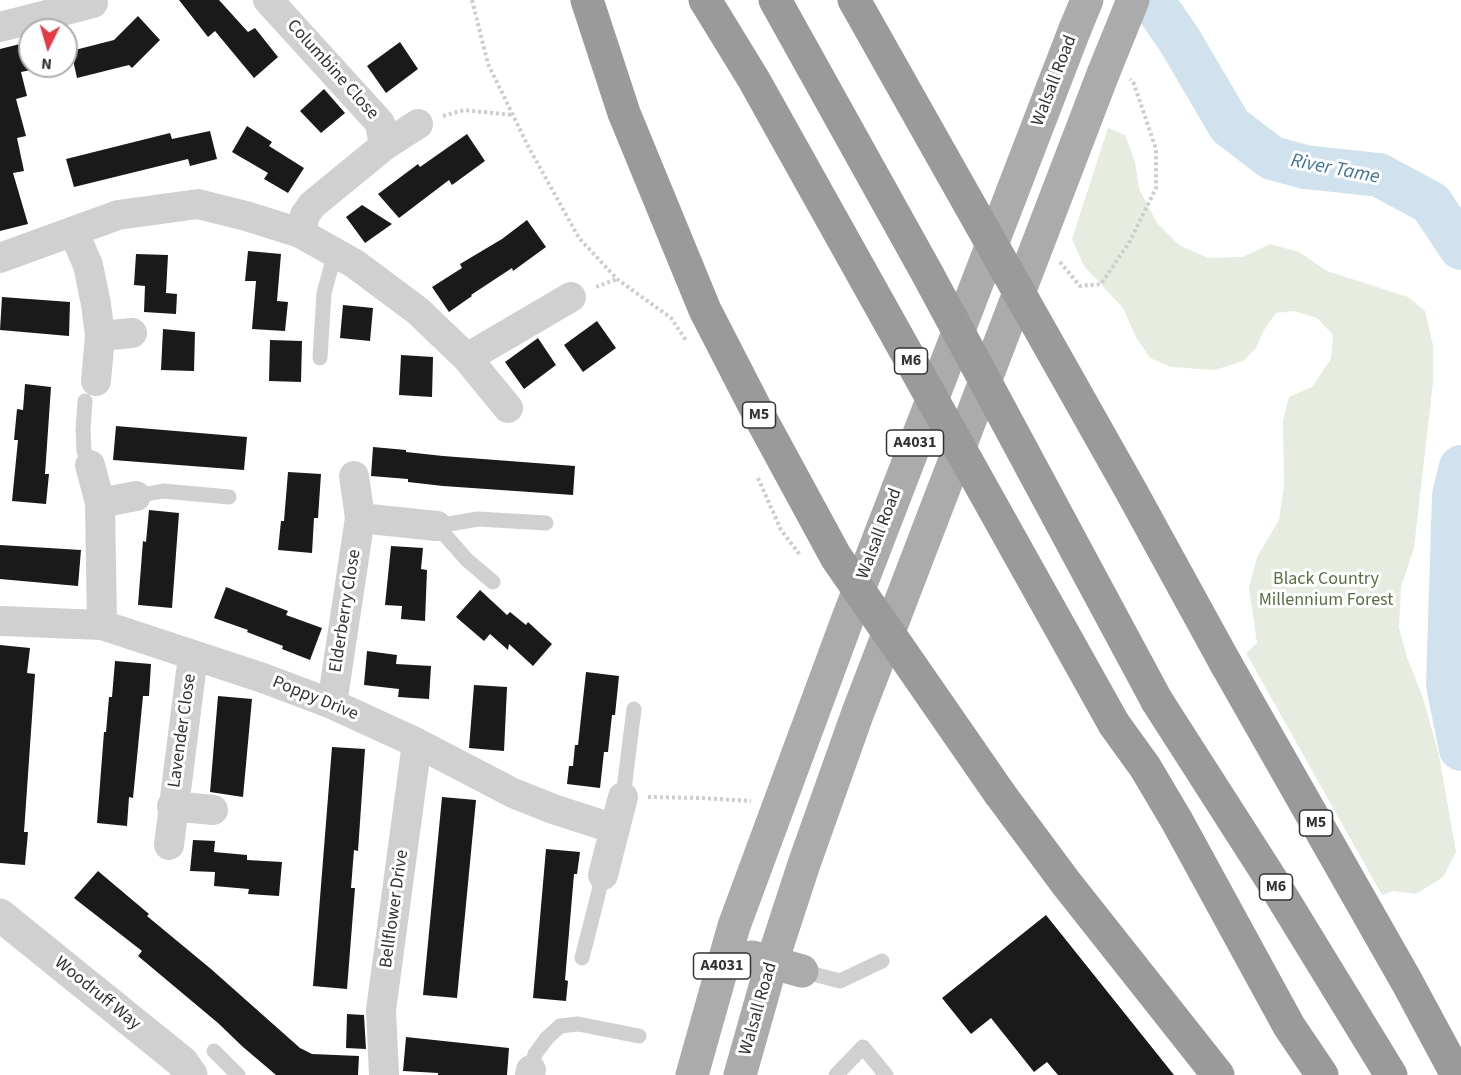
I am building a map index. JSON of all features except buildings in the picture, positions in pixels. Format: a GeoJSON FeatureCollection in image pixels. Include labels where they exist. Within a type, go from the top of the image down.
{"type":"FeatureCollection","features":[{"type":"Feature","properties":{"kind":"highway","name":"M5"},"geometry":{"type":"LineString","coordinates":[[587,0],[624,113],[705,310],[836,557],[1000,794],[1066,883],[1218,1075]]}},
{"type":"Feature","properties":{"kind":"highway","name":"M6"},"geometry":{"type":"LineString","coordinates":[[705,0],[754,80],[1114,724],[1156,785],[1289,1026],[1322,1075]]}},
{"type":"Feature","properties":{"kind":"highway","name":"M6"},"geometry":{"type":"LineString","coordinates":[[775,0],[910,243],[1157,701],[1271,879],[1391,1075]]}},
{"type":"Feature","properties":{"kind":"highway","name":"M5"},"geometry":{"type":"LineString","coordinates":[[854,0],[1407,982],[1457,1075]]}},
{"type":"Feature","properties":{"kind":"highway","name":"M5"},"geometry":{"type":"LineString","coordinates":[[1407,982],[1461,1067]]}},
{"type":"Feature","properties":{"kind":"main road","name":"Walsall Road"},"geometry":{"type":"LineString","coordinates":[[741,1075],[787,967],[804,864],[857,715],[1115,74],[1133,0]]}},
{"type":"Feature","properties":{"kind":"main road","name":"Walsall Road"},"geometry":{"type":"LineString","coordinates":[[692,1075],[727,951],[848,618],[1081,14]]}},
{"type":"Feature","properties":{"kind":"main road"},"geometry":{"type":"LineString","coordinates":[[727,951],[787,967]]}},
{"type":"Feature","properties":{"kind":"street","name":"Columbine Close"},"geometry":{"type":"LineString","coordinates":[[268,0],[380,123],[384,146]]}},
{"type":"Feature","properties":{"kind":"street"},"geometry":{"type":"LineString","coordinates":[[0,27],[50,7],[93,3]]}},
{"type":"Feature","properties":{"kind":"street"},"geometry":{"type":"LineString","coordinates":[[300,233],[305,215],[312,205],[384,146],[418,124]]}},
{"type":"Feature","properties":{"kind":"street"},"geometry":{"type":"LineString","coordinates":[[0,258],[74,233],[118,215],[198,204],[246,216],[300,233],[355,264],[418,311],[467,358],[508,408]]}},
{"type":"Feature","properties":{"kind":"street"},"geometry":{"type":"LineString","coordinates":[[74,233],[88,265],[100,336],[91,391]]}},
{"type":"Feature","properties":{"kind":"street"},"geometry":{"type":"LineString","coordinates":[[467,358],[571,297]]}},
{"type":"Feature","properties":{"kind":"street"},"geometry":{"type":"LineString","coordinates":[[100,336],[132,333]]}},
{"type":"Feature","properties":{"kind":"street"},"geometry":{"type":"LineString","coordinates":[[90,465],[100,503],[102,625]]}},
{"type":"Feature","properties":{"kind":"street","name":"Elderberry Close"},"geometry":{"type":"LineString","coordinates":[[332,704],[360,518],[354,476]]}},
{"type":"Feature","properties":{"kind":"street"},"geometry":{"type":"LineString","coordinates":[[100,503],[136,496]]}},
{"type":"Feature","properties":{"kind":"street"},"geometry":{"type":"LineString","coordinates":[[360,518],[436,526]]}},
{"type":"Feature","properties":{"kind":"street","name":"Poppy Drive"},"geometry":{"type":"LineString","coordinates":[[0,621],[102,625],[263,678],[332,704],[417,743],[513,793],[615,829]]}},
{"type":"Feature","properties":{"kind":"street","name":"Lavender Close"},"geometry":{"type":"LineString","coordinates":[[169,845],[172,806],[193,656]]}},
{"type":"Feature","properties":{"kind":"street","name":"Bellflower Drive"},"geometry":{"type":"LineString","coordinates":[[384,1075],[381,1010],[417,743]]}},
{"type":"Feature","properties":{"kind":"street"},"geometry":{"type":"LineString","coordinates":[[603,875],[623,797]]}},
{"type":"Feature","properties":{"kind":"street","name":"Lavender Close"},"geometry":{"type":"LineString","coordinates":[[172,806],[213,810]]}},
{"type":"Feature","properties":{"kind":"street","name":"Woodruff Way"},"geometry":{"type":"LineString","coordinates":[[0,915],[182,1062],[191,1075]]}},
{"type":"Feature","properties":{"kind":"lane"},"geometry":{"type":"LineString","coordinates":[[320,358],[324,293],[335,253]]}},
{"type":"Feature","properties":{"kind":"lane"},"geometry":{"type":"LineString","coordinates":[[90,465],[84,451],[84,441],[91,391]]}},
{"type":"Feature","properties":{"kind":"lane"},"geometry":{"type":"LineString","coordinates":[[136,496],[163,491],[229,497]]}},
{"type":"Feature","properties":{"kind":"lane"},"geometry":{"type":"LineString","coordinates":[[436,526],[478,519],[546,523]]}},
{"type":"Feature","properties":{"kind":"lane"},"geometry":{"type":"LineString","coordinates":[[436,526],[461,555],[493,582]]}},
{"type":"Feature","properties":{"kind":"lane"},"geometry":{"type":"LineString","coordinates":[[623,797],[634,709]]}},
{"type":"Feature","properties":{"kind":"lane"},"geometry":{"type":"LineString","coordinates":[[582,958],[603,875]]}},
{"type":"Feature","properties":{"kind":"lane"},"geometry":{"type":"LineString","coordinates":[[787,967],[840,981],[882,961]]}},
{"type":"Feature","properties":{"kind":"lane"},"geometry":{"type":"LineString","coordinates":[[530,1072],[536,1054],[547,1038],[560,1026],[578,1024],[639,1036]]}},
{"type":"Feature","properties":{"kind":"lane"},"geometry":{"type":"LineString","coordinates":[[836,1075],[863,1047],[886,1075]]}},
{"type":"Feature","properties":{"kind":"lane"},"geometry":{"type":"LineString","coordinates":[[214,1051],[238,1075]]}},
{"type":"Feature","properties":{"kind":"path"},"geometry":{"type":"LineString","coordinates":[[472,0],[488,64],[528,146],[579,238],[617,279],[671,318],[690,346]]}},
{"type":"Feature","properties":{"kind":"path"},"geometry":{"type":"LineString","coordinates":[[1057,260],[1080,286],[1101,284],[1130,241],[1156,188],[1156,149],[1134,84],[1115,74]]}},
{"type":"Feature","properties":{"kind":"path"},"geometry":{"type":"LineString","coordinates":[[418,124],[464,110],[514,115]]}},
{"type":"Feature","properties":{"kind":"path"},"geometry":{"type":"LineString","coordinates":[[758,477],[781,530],[802,557]]}},
{"type":"Feature","properties":{"kind":"path"},"geometry":{"type":"LineString","coordinates":[[623,797],[761,802]]}},
{"type":"Feature","properties":{"kind":"green space","name":"Black Country Millennium Forest"},"geometry":{"type":"Polygon","coordinates":[[[1108,128],[1125,135],[1135,162],[1139,189],[1157,223],[1179,245],[1208,258],[1243,257],[1270,244],[1299,252],[1327,271],[1408,297],[1425,311],[1433,345],[1433,382],[1414,548],[1401,587],[1399,628],[1407,657],[1423,698],[1439,755],[1456,852],[1443,877],[1416,894],[1393,891],[1382,895],[1246,653],[1257,643],[1249,588],[1257,557],[1279,520],[1284,485],[1283,420],[1289,397],[1312,387],[1331,359],[1333,335],[1317,318],[1294,311],[1276,313],[1264,330],[1256,348],[1243,361],[1215,370],[1172,367],[1150,358],[1136,337],[1123,308],[1084,266],[1072,239],[1108,128]]]}},
{"type":"Feature","properties":{"kind":"waterway","name":"River Tame"},"geometry":{"type":"LineString","coordinates":[[1152,0],[1180,41],[1230,126],[1272,158],[1305,167],[1379,175],[1431,203],[1461,248]]}},
{"type":"Feature","properties":{"kind":"waterway","name":"River Tame"},"geometry":{"type":"LineString","coordinates":[[1461,467],[1454,495],[1448,685],[1461,749]]}}]}
